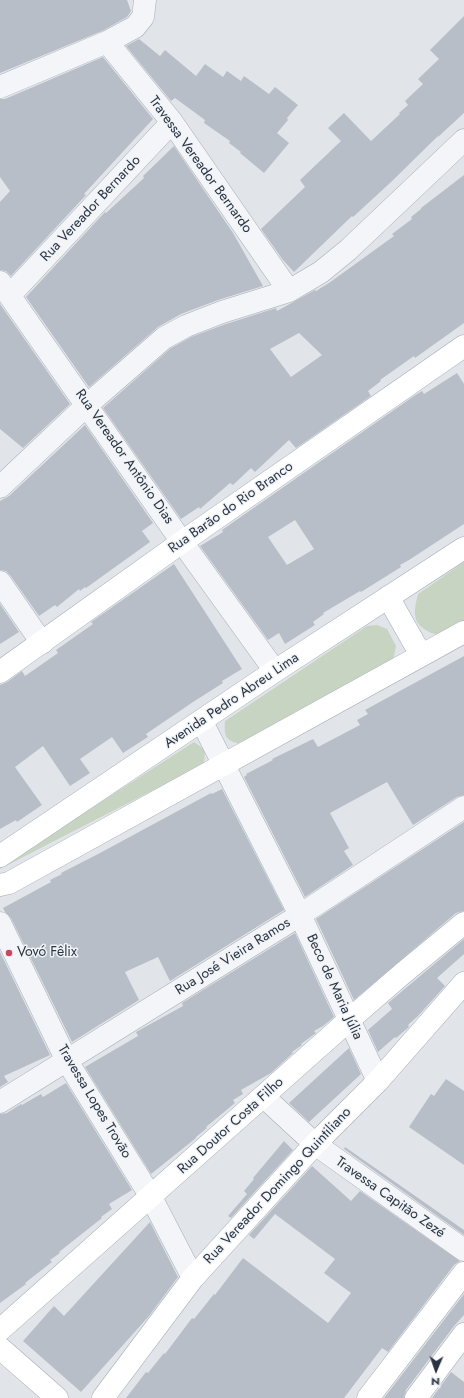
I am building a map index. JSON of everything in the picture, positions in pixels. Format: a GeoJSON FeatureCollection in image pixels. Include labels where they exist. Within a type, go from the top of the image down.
{"type":"FeatureCollection","features":[{"type":"Feature","properties":{"kind":"main road","name":"Rua Barão do Rio Branco"},"geometry":{"type":"LineString","coordinates":[[0,672],[182,542],[464,346]]}},
{"type":"Feature","properties":{"kind":"main road","name":"Avenida Pedro Abreu Lima"},"geometry":{"type":"LineString","coordinates":[[0,856],[202,722],[275,671],[464,548]]}},
{"type":"Feature","properties":{"kind":"main road"},"geometry":{"type":"LineString","coordinates":[[388,597],[421,656]]}},
{"type":"Feature","properties":{"kind":"main road"},"geometry":{"type":"LineString","coordinates":[[0,885],[9,883],[464,632]]}},
{"type":"Feature","properties":{"kind":"main road","name":"Rua Doutor Costa Filho"},"geometry":{"type":"LineString","coordinates":[[0,1330],[349,1020],[464,923]]}},
{"type":"Feature","properties":{"kind":"main road","name":"Rua Vereador Domingo Quintiliano"},"geometry":{"type":"LineString","coordinates":[[103,1398],[193,1278],[315,1144],[378,1082],[464,983]]}},
{"type":"Feature","properties":{"kind":"main road"},"geometry":{"type":"LineString","coordinates":[[368,1398],[464,1273]]}},
{"type":"Feature","properties":{"kind":"main road"},"geometry":{"type":"LineString","coordinates":[[416,1398],[464,1334]]}},
{"type":"Feature","properties":{"kind":"main road"},"geometry":{"type":"LineString","coordinates":[[0,1348],[57,1398]]}},
{"type":"Feature","properties":{"kind":"street"},"geometry":{"type":"LineString","coordinates":[[0,86],[107,42],[135,27],[143,17],[145,0]]}},
{"type":"Feature","properties":{"kind":"street","name":"Travessa Vereador Bernardo"},"geometry":{"type":"LineString","coordinates":[[107,42],[172,122],[289,290]]}},
{"type":"Feature","properties":{"kind":"street","name":"Rua Vereador Bernardo"},"geometry":{"type":"LineString","coordinates":[[5,289],[172,122]]}},
{"type":"Feature","properties":{"kind":"street"},"geometry":{"type":"LineString","coordinates":[[3,480],[164,338],[186,326],[289,290],[321,272],[348,250],[464,140]]}},
{"type":"Feature","properties":{"kind":"street","name":"Rua Vereador Antônio Dias"},"geometry":{"type":"LineString","coordinates":[[5,289],[182,542],[275,671]]}},
{"type":"Feature","properties":{"kind":"street"},"geometry":{"type":"LineString","coordinates":[[0,582],[42,643]]}},
{"type":"Feature","properties":{"kind":"street","name":"Beco de Maria Júlia"},"geometry":{"type":"LineString","coordinates":[[202,722],[300,915],[378,1082]]}},
{"type":"Feature","properties":{"kind":"street","name":"Rua José Vieira Ramos"},"geometry":{"type":"LineString","coordinates":[[0,1102],[300,915],[464,807]]}},
{"type":"Feature","properties":{"kind":"street","name":"Travessa Lopes Trovão"},"geometry":{"type":"LineString","coordinates":[[0,923],[67,1061],[151,1197],[193,1278]]}},
{"type":"Feature","properties":{"kind":"street","name":"Travessa Capitão Zezé"},"geometry":{"type":"LineString","coordinates":[[264,1097],[315,1144],[464,1250]]}},
{"type":"Feature","properties":{"kind":"green space"},"geometry":{"type":"Polygon","coordinates":[[[464,562],[464,623],[439,636],[431,633],[420,626],[415,616],[418,594],[464,562]]]}},
{"type":"Feature","properties":{"kind":"green space"},"geometry":{"type":"Polygon","coordinates":[[[377,625],[387,629],[396,646],[393,661],[241,744],[232,741],[227,737],[225,734],[225,721],[367,626],[377,625]]]}},
{"type":"Feature","properties":{"kind":"green space"},"geometry":{"type":"Polygon","coordinates":[[[194,742],[205,750],[204,764],[0,869],[0,867],[194,742]]]}},
{"type":"Feature","properties":{"kind":"building"},"geometry":{"type":"Polygon","coordinates":[[[0,0],[127,0],[131,11],[127,17],[102,31],[0,73],[0,0]]]}},
{"type":"Feature","properties":{"kind":"building"},"geometry":{"type":"Polygon","coordinates":[[[464,16],[464,113],[390,183],[353,217],[352,216],[294,272],[283,260],[261,229],[305,187],[300,180],[341,141],[328,128],[344,113],[371,141],[408,105],[405,101],[423,84],[418,79],[439,59],[430,50],[464,16]]]}},
{"type":"Feature","properties":{"kind":"building"},"geometry":{"type":"Polygon","coordinates":[[[139,39],[160,56],[165,50],[196,76],[205,64],[223,77],[227,71],[241,81],[244,76],[269,94],[275,87],[298,105],[277,133],[289,143],[264,173],[229,143],[230,141],[204,123],[205,120],[175,98],[171,101],[126,46],[139,39]]]}},
{"type":"Feature","properties":{"kind":"building"},"geometry":{"type":"Polygon","coordinates":[[[103,57],[153,119],[84,194],[86,195],[11,276],[6,271],[0,270],[0,202],[10,191],[0,177],[0,99],[5,99],[103,57]]]}},
{"type":"Feature","properties":{"kind":"building"},"geometry":{"type":"Polygon","coordinates":[[[174,146],[233,233],[263,286],[218,300],[181,314],[158,327],[89,387],[26,297],[105,212],[106,213],[144,178],[143,176],[174,146]]]}},
{"type":"Feature","properties":{"kind":"building"},"geometry":{"type":"Polygon","coordinates":[[[464,175],[464,323],[415,358],[414,356],[380,380],[381,381],[368,391],[371,396],[296,448],[289,440],[255,472],[251,468],[233,485],[230,483],[200,509],[199,507],[181,519],[103,408],[171,348],[191,337],[226,324],[276,308],[277,311],[315,290],[316,291],[394,236],[392,234],[412,219],[411,217],[464,175]],[[299,333],[270,349],[291,377],[322,355],[299,333]]]}},
{"type":"Feature","properties":{"kind":"building"},"geometry":{"type":"Polygon","coordinates":[[[0,304],[70,404],[23,448],[0,429],[0,304]]]}},
{"type":"Feature","properties":{"kind":"building"},"geometry":{"type":"Polygon","coordinates":[[[457,373],[464,384],[464,524],[400,565],[401,567],[361,592],[360,591],[323,613],[324,614],[313,622],[315,625],[285,644],[279,633],[268,640],[200,546],[223,532],[222,530],[414,396],[422,391],[424,394],[457,373]],[[295,520],[268,537],[287,565],[314,549],[295,520]]]}},
{"type":"Feature","properties":{"kind":"building"},"geometry":{"type":"Polygon","coordinates":[[[85,425],[153,523],[142,531],[150,542],[86,588],[85,587],[80,591],[79,589],[57,607],[55,605],[39,616],[10,575],[6,571],[0,570],[0,501],[9,496],[85,425]]]}},
{"type":"Feature","properties":{"kind":"building"},"geometry":{"type":"Polygon","coordinates":[[[174,564],[242,669],[222,681],[223,683],[146,734],[148,737],[123,753],[112,737],[80,759],[90,773],[70,786],[43,746],[15,767],[42,805],[17,822],[16,820],[0,829],[0,685],[7,682],[22,671],[25,676],[58,653],[56,650],[93,624],[91,622],[174,564]]]}},
{"type":"Feature","properties":{"kind":"building"},"geometry":{"type":"Polygon","coordinates":[[[0,604],[19,632],[0,644],[0,604]]]}},
{"type":"Feature","properties":{"kind":"building"},"geometry":{"type":"Polygon","coordinates":[[[464,656],[464,795],[457,797],[413,825],[387,782],[330,813],[349,848],[344,851],[353,865],[305,897],[244,777],[247,775],[246,774],[273,760],[272,759],[313,739],[318,747],[360,725],[357,720],[368,714],[365,710],[464,656]]]}},
{"type":"Feature","properties":{"kind":"building"},"geometry":{"type":"Polygon","coordinates":[[[222,789],[284,910],[170,981],[158,957],[125,972],[139,1000],[72,1042],[11,918],[3,908],[51,882],[50,880],[62,874],[61,873],[211,793],[212,794],[222,789]]]}},
{"type":"Feature","properties":{"kind":"building"},"geometry":{"type":"Polygon","coordinates":[[[464,822],[464,911],[456,913],[354,1000],[316,919],[464,822]]]}},
{"type":"Feature","properties":{"kind":"building"},"geometry":{"type":"Polygon","coordinates":[[[295,933],[334,1017],[314,1031],[316,1033],[292,1052],[293,1053],[271,1073],[241,1090],[243,1094],[233,1100],[235,1103],[206,1127],[207,1128],[196,1138],[151,1174],[85,1067],[138,1036],[136,1032],[183,1006],[182,1003],[295,933]]]}},
{"type":"Feature","properties":{"kind":"building"},"geometry":{"type":"Polygon","coordinates":[[[464,939],[464,954],[437,978],[445,986],[408,1025],[409,1027],[378,1052],[368,1030],[392,1009],[388,1003],[464,939]]]}},
{"type":"Feature","properties":{"kind":"building"},"geometry":{"type":"Polygon","coordinates":[[[0,952],[50,1055],[4,1076],[8,1082],[0,1087],[0,952]]]}},
{"type":"Feature","properties":{"kind":"building"},"geometry":{"type":"Polygon","coordinates":[[[349,1048],[361,1074],[309,1122],[289,1103],[349,1048]]]}},
{"type":"Feature","properties":{"kind":"building"},"geometry":{"type":"Polygon","coordinates":[[[446,1079],[464,1091],[464,1165],[409,1127],[431,1094],[434,1096],[446,1079]]]}},
{"type":"Feature","properties":{"kind":"building"},"geometry":{"type":"Polygon","coordinates":[[[66,1083],[132,1190],[109,1204],[112,1209],[59,1252],[60,1253],[50,1260],[52,1262],[25,1283],[26,1284],[0,1303],[0,1114],[7,1113],[41,1094],[43,1097],[66,1083]]]}},
{"type":"Feature","properties":{"kind":"building"},"geometry":{"type":"Polygon","coordinates":[[[284,1141],[293,1150],[231,1218],[228,1216],[247,1194],[244,1191],[254,1179],[253,1178],[284,1141]]]}},
{"type":"Feature","properties":{"kind":"building"},"geometry":{"type":"Polygon","coordinates":[[[345,1147],[464,1230],[464,1235],[344,1149],[345,1147]]]}},
{"type":"Feature","properties":{"kind":"building"},"geometry":{"type":"Polygon","coordinates":[[[312,1166],[351,1201],[360,1191],[460,1261],[454,1265],[388,1352],[382,1348],[344,1398],[126,1398],[146,1372],[148,1373],[164,1353],[165,1354],[192,1318],[194,1319],[214,1294],[215,1295],[243,1258],[328,1323],[351,1293],[324,1273],[335,1259],[275,1214],[254,1239],[249,1235],[312,1166]]]}},
{"type":"Feature","properties":{"kind":"building"},"geometry":{"type":"Polygon","coordinates":[[[150,1222],[178,1277],[149,1316],[81,1392],[23,1341],[54,1306],[64,1316],[150,1222]]]}},
{"type":"Feature","properties":{"kind":"building"},"geometry":{"type":"Polygon","coordinates":[[[464,1294],[464,1315],[406,1390],[404,1398],[384,1398],[464,1294]]]}},
{"type":"Feature","properties":{"kind":"building"},"geometry":{"type":"Polygon","coordinates":[[[451,1372],[464,1382],[464,1398],[432,1398],[451,1372]]]}},
{"type":"Feature","properties":{"kind":"place","name":"Vovó Fêlix"},"geometry":{"type":"Point","coordinates":[9,953]}}]}
